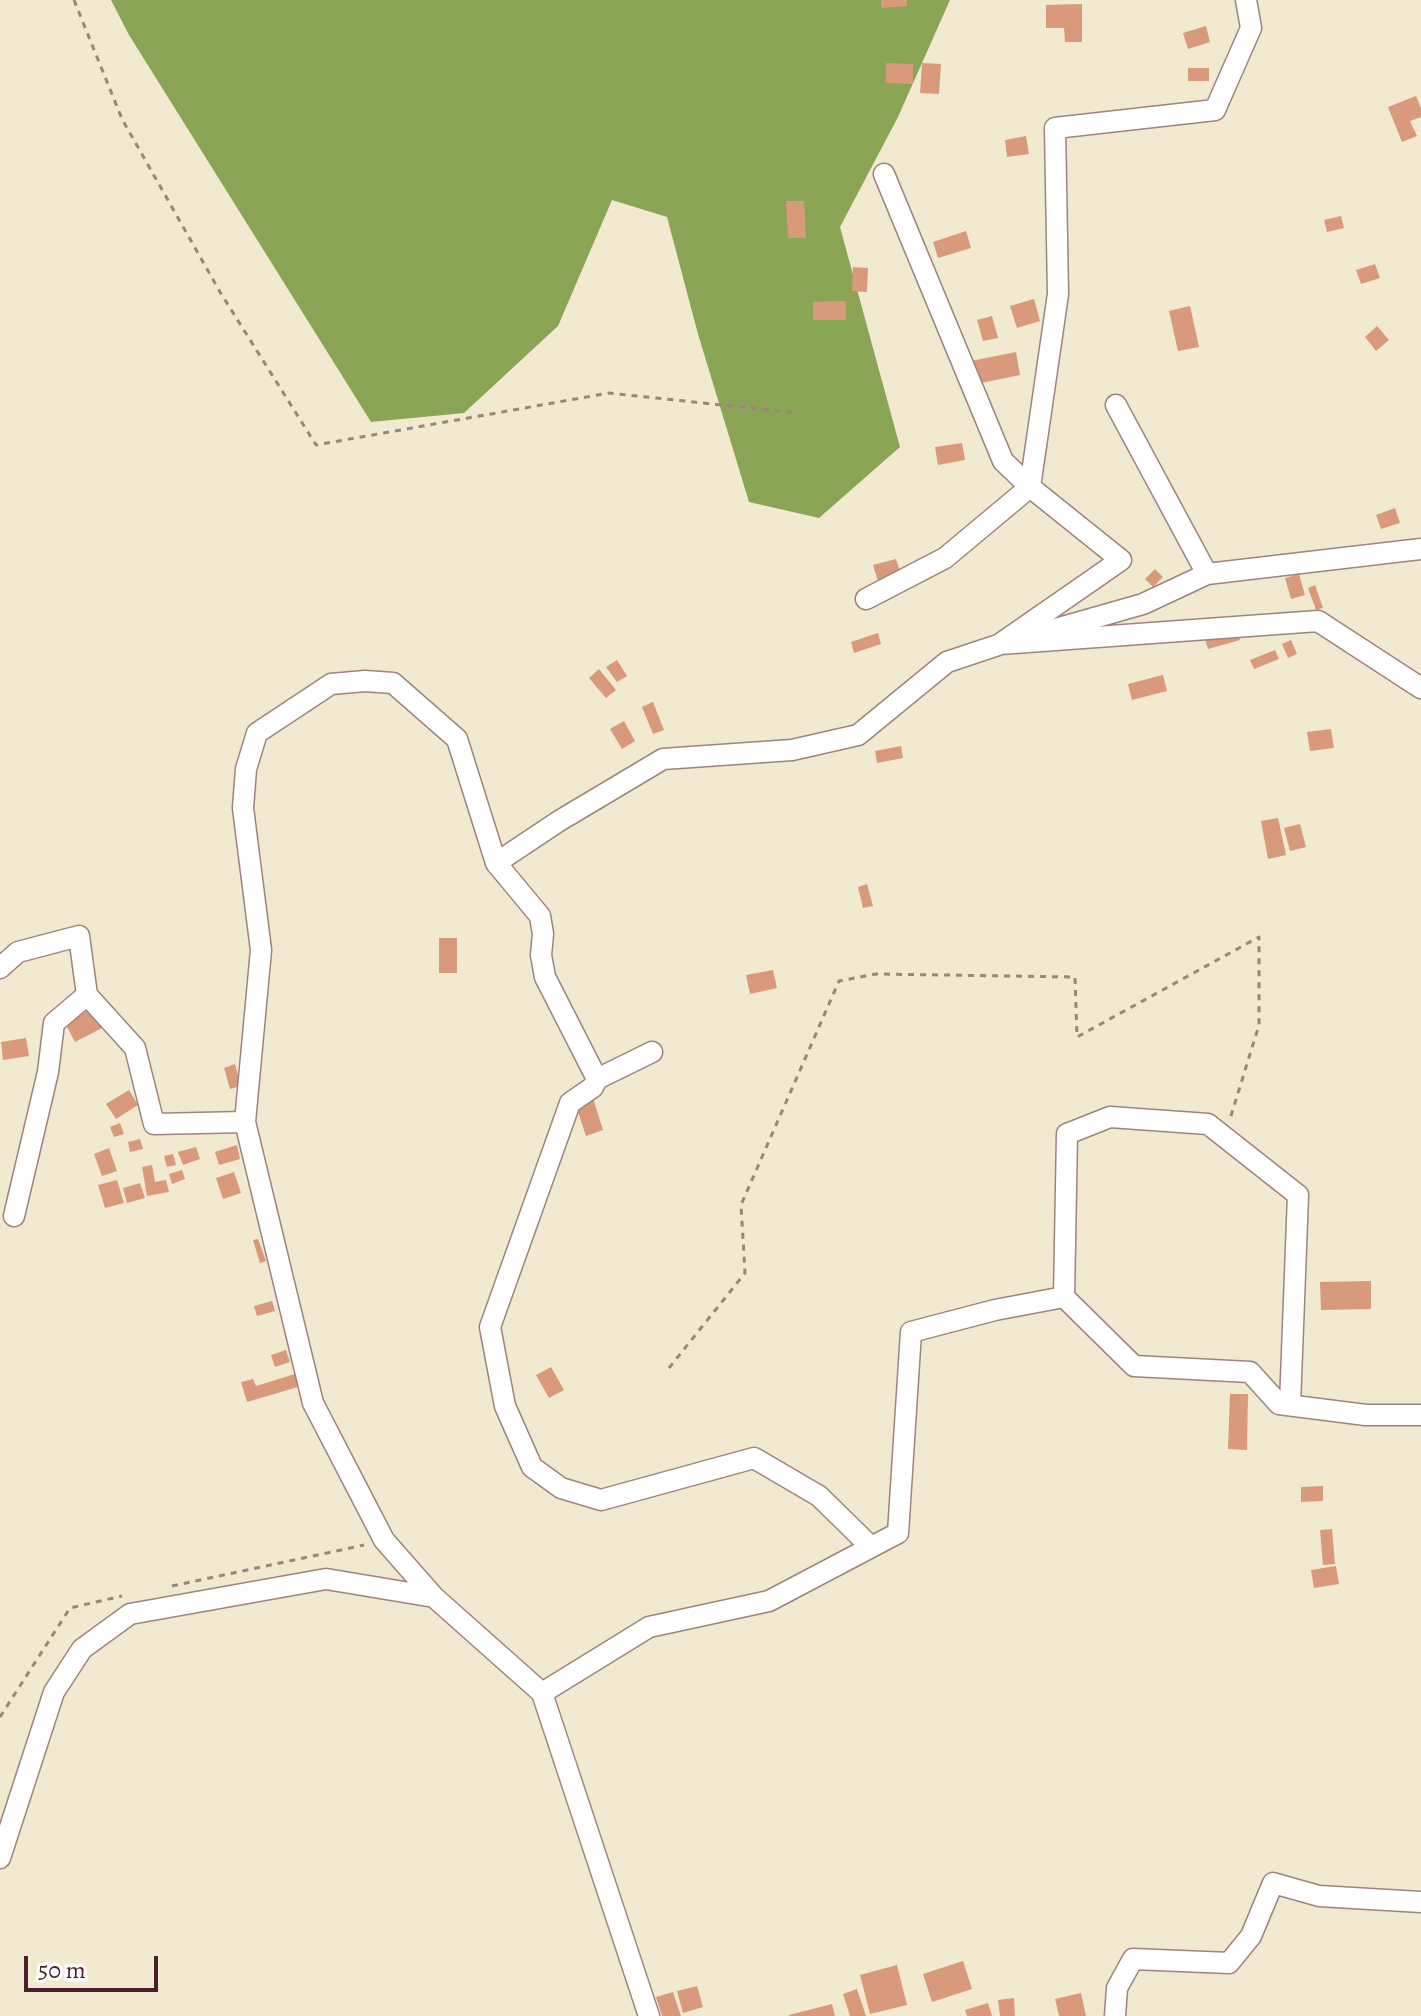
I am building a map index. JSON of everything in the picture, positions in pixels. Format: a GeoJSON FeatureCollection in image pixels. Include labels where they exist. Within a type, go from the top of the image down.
{"type":"FeatureCollection","features":[{"type":"Feature","properties":{"kind":"street"},"geometry":{"type":"LineString","coordinates":[[866,599],[945,558],[1030,487],[1058,294],[1055,128],[1215,110],[1251,28],[1246,0]]}},
{"type":"Feature","properties":{"kind":"street"},"geometry":{"type":"LineString","coordinates":[[884,174],[1003,461],[1030,487],[1121,560],[1000,644]]}},
{"type":"Feature","properties":{"kind":"street"},"geometry":{"type":"LineString","coordinates":[[1116,405],[1207,574]]}},
{"type":"Feature","properties":{"kind":"street"},"geometry":{"type":"LineString","coordinates":[[496,863],[663,759],[792,750],[858,735],[947,662],[1000,644],[1143,604],[1207,574],[1421,549]]}},
{"type":"Feature","properties":{"kind":"street"},"geometry":{"type":"LineString","coordinates":[[1000,644],[1318,621],[1421,688]]}},
{"type":"Feature","properties":{"kind":"street"},"geometry":{"type":"LineString","coordinates":[[597,1079],[545,977],[540,916],[496,863],[457,739],[393,683],[365,681],[331,684],[257,733],[246,769],[243,808],[261,950],[245,1122],[313,1403],[384,1540],[434,1597],[542,1693],[649,2016]]}},
{"type":"Feature","properties":{"kind":"street"},"geometry":{"type":"LineString","coordinates":[[0,968],[18,952],[79,936],[87,995],[135,1048],[154,1124],[245,1122]]}},
{"type":"Feature","properties":{"kind":"street"},"geometry":{"type":"LineString","coordinates":[[14,1216],[48,1072],[54,1023],[87,995]]}},
{"type":"Feature","properties":{"kind":"street"},"geometry":{"type":"LineString","coordinates":[[652,1052],[597,1079],[593,1087],[570,1103],[490,1327],[505,1406],[532,1467],[561,1488],[601,1500],[754,1458],[819,1496],[871,1547]]}},
{"type":"Feature","properties":{"kind":"street"},"geometry":{"type":"LineString","coordinates":[[1290,1405],[1298,1195],[1208,1124],[1110,1117],[1067,1134],[1064,1297],[1134,1366],[1250,1372],[1279,1404],[1366,1415],[1421,1415]]}},
{"type":"Feature","properties":{"kind":"street"},"geometry":{"type":"LineString","coordinates":[[542,1693],[649,1627],[769,1601],[898,1533],[911,1332],[995,1310],[1064,1297]]}},
{"type":"Feature","properties":{"kind":"street"},"geometry":{"type":"LineString","coordinates":[[0,1858],[54,1692],[82,1649],[130,1614],[326,1579],[434,1597]]}},
{"type":"Feature","properties":{"kind":"street"},"geometry":{"type":"LineString","coordinates":[[1115,2016],[1117,1988],[1133,1959],[1229,1963],[1251,1936],[1273,1883],[1319,1896],[1421,1902]]}},
{"type":"Feature","properties":{"kind":"path"},"geometry":{"type":"LineString","coordinates":[[74,0],[122,119],[220,292],[316,445],[609,393],[797,413]]}},
{"type":"Feature","properties":{"kind":"path"},"geometry":{"type":"LineString","coordinates":[[669,1368],[745,1273],[741,1205],[839,981],[876,974],[1075,977],[1077,1037],[1259,937],[1259,1025],[1225,1138]]}},
{"type":"Feature","properties":{"kind":"green space"},"geometry":{"type":"Polygon","coordinates":[[[111,0],[950,0],[898,117],[840,227],[900,447],[819,518],[749,502],[698,334],[667,217],[612,200],[558,326],[464,413],[371,422],[129,35],[111,0]]]}},
{"type":"Feature","properties":{"kind":"building"},"geometry":{"type":"Polygon","coordinates":[[[881,0],[907,0],[907,6],[881,8],[881,0]]]}},
{"type":"Feature","properties":{"kind":"building"},"geometry":{"type":"Polygon","coordinates":[[[1082,4],[1082,42],[1065,42],[1064,28],[1046,28],[1046,5],[1082,4]]]}},
{"type":"Feature","properties":{"kind":"building"},"geometry":{"type":"Polygon","coordinates":[[[1206,26],[1210,42],[1188,49],[1183,33],[1206,26]]]}},
{"type":"Feature","properties":{"kind":"building"},"geometry":{"type":"Polygon","coordinates":[[[886,63],[913,64],[913,84],[886,83],[886,63]]]}},
{"type":"Feature","properties":{"kind":"building"},"geometry":{"type":"Polygon","coordinates":[[[922,63],[941,64],[939,94],[920,93],[922,63]]]}},
{"type":"Feature","properties":{"kind":"building"},"geometry":{"type":"Polygon","coordinates":[[[1188,68],[1209,68],[1209,81],[1188,81],[1188,68]]]}},
{"type":"Feature","properties":{"kind":"building"},"geometry":{"type":"Polygon","coordinates":[[[1416,96],[1421,117],[1410,121],[1417,136],[1402,142],[1388,107],[1416,96]]]}},
{"type":"Feature","properties":{"kind":"building"},"geometry":{"type":"Polygon","coordinates":[[[1026,136],[1029,154],[1007,157],[1005,140],[1026,136]]]}},
{"type":"Feature","properties":{"kind":"building"},"geometry":{"type":"Polygon","coordinates":[[[786,201],[804,201],[806,238],[788,238],[786,201]]]}},
{"type":"Feature","properties":{"kind":"building"},"geometry":{"type":"Polygon","coordinates":[[[1341,216],[1344,228],[1327,232],[1324,220],[1341,216]]]}},
{"type":"Feature","properties":{"kind":"building"},"geometry":{"type":"Polygon","coordinates":[[[966,231],[971,248],[938,258],[933,242],[966,231]]]}},
{"type":"Feature","properties":{"kind":"building"},"geometry":{"type":"Polygon","coordinates":[[[1375,264],[1380,278],[1361,284],[1356,270],[1375,264]]]}},
{"type":"Feature","properties":{"kind":"building"},"geometry":{"type":"Polygon","coordinates":[[[853,267],[868,268],[867,292],[852,291],[853,267]]]}},
{"type":"Feature","properties":{"kind":"building"},"geometry":{"type":"Polygon","coordinates":[[[1034,299],[1040,321],[1017,328],[1010,306],[1034,299]]]}},
{"type":"Feature","properties":{"kind":"building"},"geometry":{"type":"Polygon","coordinates":[[[846,301],[846,320],[813,320],[813,302],[846,301]]]}},
{"type":"Feature","properties":{"kind":"building"},"geometry":{"type":"Polygon","coordinates":[[[1190,306],[1199,347],[1178,351],[1169,311],[1190,306]]]}},
{"type":"Feature","properties":{"kind":"building"},"geometry":{"type":"Polygon","coordinates":[[[992,316],[998,338],[983,341],[977,320],[992,316]]]}},
{"type":"Feature","properties":{"kind":"building"},"geometry":{"type":"Polygon","coordinates":[[[1377,326],[1389,340],[1376,351],[1365,337],[1377,326]]]}},
{"type":"Feature","properties":{"kind":"building"},"geometry":{"type":"Polygon","coordinates":[[[1016,352],[1020,375],[976,384],[971,361],[1016,352]]]}},
{"type":"Feature","properties":{"kind":"building"},"geometry":{"type":"Polygon","coordinates":[[[962,443],[965,460],[938,465],[935,447],[962,443]]]}},
{"type":"Feature","properties":{"kind":"building"},"geometry":{"type":"Polygon","coordinates":[[[1395,508],[1400,523],[1381,529],[1376,515],[1395,508]]]}},
{"type":"Feature","properties":{"kind":"building"},"geometry":{"type":"Polygon","coordinates":[[[896,559],[901,575],[878,581],[873,565],[896,559]]]}},
{"type":"Feature","properties":{"kind":"building"},"geometry":{"type":"Polygon","coordinates":[[[1155,569],[1163,577],[1153,587],[1145,579],[1155,569]]]}},
{"type":"Feature","properties":{"kind":"building"},"geometry":{"type":"Polygon","coordinates":[[[1299,574],[1305,595],[1291,599],[1285,578],[1299,574]]]}},
{"type":"Feature","properties":{"kind":"building"},"geometry":{"type":"Polygon","coordinates":[[[1315,585],[1323,608],[1316,610],[1308,588],[1315,585]]]}},
{"type":"Feature","properties":{"kind":"building"},"geometry":{"type":"Polygon","coordinates":[[[1235,623],[1240,640],[1208,649],[1203,632],[1235,623]]]}},
{"type":"Feature","properties":{"kind":"building"},"geometry":{"type":"Polygon","coordinates":[[[878,633],[881,644],[854,653],[851,642],[878,633]]]}},
{"type":"Feature","properties":{"kind":"building"},"geometry":{"type":"Polygon","coordinates":[[[1291,640],[1297,654],[1288,658],[1282,644],[1291,640]]]}},
{"type":"Feature","properties":{"kind":"building"},"geometry":{"type":"Polygon","coordinates":[[[1275,650],[1279,659],[1254,669],[1250,660],[1275,650]]]}},
{"type":"Feature","properties":{"kind":"building"},"geometry":{"type":"Polygon","coordinates":[[[617,660],[627,676],[617,682],[606,667],[617,660]]]}},
{"type":"Feature","properties":{"kind":"building"},"geometry":{"type":"Polygon","coordinates":[[[599,669],[616,690],[606,698],[589,678],[599,669]]]}},
{"type":"Feature","properties":{"kind":"building"},"geometry":{"type":"Polygon","coordinates":[[[1163,675],[1167,691],[1132,700],[1128,684],[1163,675]]]}},
{"type":"Feature","properties":{"kind":"building"},"geometry":{"type":"Polygon","coordinates":[[[653,702],[664,730],[653,734],[642,707],[653,702]]]}},
{"type":"Feature","properties":{"kind":"building"},"geometry":{"type":"Polygon","coordinates":[[[624,721],[635,741],[622,749],[610,729],[624,721]]]}},
{"type":"Feature","properties":{"kind":"building"},"geometry":{"type":"Polygon","coordinates":[[[1331,729],[1334,748],[1310,751],[1307,732],[1331,729]]]}},
{"type":"Feature","properties":{"kind":"building"},"geometry":{"type":"Polygon","coordinates":[[[901,746],[903,758],[877,763],[875,751],[901,746]]]}},
{"type":"Feature","properties":{"kind":"building"},"geometry":{"type":"Polygon","coordinates":[[[1278,818],[1286,855],[1268,859],[1261,821],[1278,818]]]}},
{"type":"Feature","properties":{"kind":"building"},"geometry":{"type":"Polygon","coordinates":[[[1300,824],[1306,847],[1290,851],[1284,828],[1300,824]]]}},
{"type":"Feature","properties":{"kind":"building"},"geometry":{"type":"Polygon","coordinates":[[[867,884],[873,906],[863,908],[858,887],[867,884]]]}},
{"type":"Feature","properties":{"kind":"building"},"geometry":{"type":"Polygon","coordinates":[[[439,938],[457,938],[457,973],[439,973],[439,938]]]}},
{"type":"Feature","properties":{"kind":"building"},"geometry":{"type":"Polygon","coordinates":[[[773,970],[777,988],[750,994],[746,975],[773,970]]]}},
{"type":"Feature","properties":{"kind":"building"},"geometry":{"type":"Polygon","coordinates":[[[94,1007],[104,1027],[75,1042],[65,1023],[94,1007]]]}},
{"type":"Feature","properties":{"kind":"building"},"geometry":{"type":"Polygon","coordinates":[[[26,1038],[29,1056],[3,1060],[1,1042],[26,1038]]]}},
{"type":"Feature","properties":{"kind":"building"},"geometry":{"type":"Polygon","coordinates":[[[235,1064],[241,1086],[230,1089],[224,1068],[235,1064]]]}},
{"type":"Feature","properties":{"kind":"building"},"geometry":{"type":"Polygon","coordinates":[[[129,1090],[138,1105],[116,1119],[106,1104],[129,1090]]]}},
{"type":"Feature","properties":{"kind":"building"},"geometry":{"type":"Polygon","coordinates":[[[593,1098],[603,1130],[586,1136],[575,1103],[593,1098]]]}},
{"type":"Feature","properties":{"kind":"building"},"geometry":{"type":"Polygon","coordinates":[[[120,1123],[124,1134],[114,1137],[110,1127],[120,1123]]]}},
{"type":"Feature","properties":{"kind":"building"},"geometry":{"type":"Polygon","coordinates":[[[140,1139],[143,1149],[130,1152],[128,1142],[140,1139]]]}},
{"type":"Feature","properties":{"kind":"building"},"geometry":{"type":"Polygon","coordinates":[[[237,1145],[240,1159],[219,1165],[215,1152],[237,1145]]]}},
{"type":"Feature","properties":{"kind":"building"},"geometry":{"type":"Polygon","coordinates":[[[196,1147],[200,1159],[183,1165],[178,1152],[196,1147]]]}},
{"type":"Feature","properties":{"kind":"building"},"geometry":{"type":"Polygon","coordinates":[[[109,1148],[117,1171],[102,1176],[94,1154],[109,1148]]]}},
{"type":"Feature","properties":{"kind":"building"},"geometry":{"type":"Polygon","coordinates":[[[173,1154],[176,1165],[167,1167],[164,1156],[173,1154]]]}},
{"type":"Feature","properties":{"kind":"building"},"geometry":{"type":"Polygon","coordinates":[[[152,1165],[155,1182],[166,1180],[169,1192],[147,1196],[142,1167],[152,1165]]]}},
{"type":"Feature","properties":{"kind":"building"},"geometry":{"type":"Polygon","coordinates":[[[182,1170],[185,1179],[172,1184],[169,1174],[182,1170]]]}},
{"type":"Feature","properties":{"kind":"building"},"geometry":{"type":"Polygon","coordinates":[[[234,1172],[241,1193],[223,1199],[216,1178],[234,1172]]]}},
{"type":"Feature","properties":{"kind":"building"},"geometry":{"type":"Polygon","coordinates":[[[117,1180],[124,1203],[105,1208],[98,1185],[117,1180]]]}},
{"type":"Feature","properties":{"kind":"building"},"geometry":{"type":"Polygon","coordinates":[[[140,1183],[145,1198],[127,1203],[123,1188],[140,1183]]]}},
{"type":"Feature","properties":{"kind":"building"},"geometry":{"type":"Polygon","coordinates":[[[258,1239],[266,1261],[260,1263],[253,1240],[258,1239]]]}},
{"type":"Feature","properties":{"kind":"building"},"geometry":{"type":"Polygon","coordinates":[[[1371,1281],[1371,1309],[1321,1310],[1320,1282],[1371,1281]]]}},
{"type":"Feature","properties":{"kind":"building"},"geometry":{"type":"Polygon","coordinates":[[[272,1301],[275,1311],[257,1316],[254,1306],[272,1301]]]}},
{"type":"Feature","properties":{"kind":"building"},"geometry":{"type":"Polygon","coordinates":[[[286,1350],[290,1362],[275,1367],[271,1355],[286,1350]]]}},
{"type":"Feature","properties":{"kind":"building"},"geometry":{"type":"Polygon","coordinates":[[[551,1367],[564,1390],[549,1398],[536,1375],[551,1367]]]}},
{"type":"Feature","properties":{"kind":"building"},"geometry":{"type":"Polygon","coordinates":[[[295,1374],[298,1387],[247,1402],[241,1382],[253,1379],[256,1386],[295,1374]]]}},
{"type":"Feature","properties":{"kind":"building"},"geometry":{"type":"Polygon","coordinates":[[[1230,1394],[1248,1394],[1247,1450],[1228,1449],[1230,1394]]]}},
{"type":"Feature","properties":{"kind":"building"},"geometry":{"type":"Polygon","coordinates":[[[1323,1486],[1323,1501],[1301,1502],[1301,1487],[1323,1486]]]}},
{"type":"Feature","properties":{"kind":"building"},"geometry":{"type":"Polygon","coordinates":[[[1332,1529],[1335,1564],[1323,1565],[1320,1530],[1332,1529]]]}},
{"type":"Feature","properties":{"kind":"building"},"geometry":{"type":"Polygon","coordinates":[[[1336,1566],[1339,1584],[1314,1588],[1311,1570],[1336,1566]]]}},
{"type":"Feature","properties":{"kind":"building"},"geometry":{"type":"Polygon","coordinates":[[[963,1961],[972,1989],[932,2002],[923,1974],[963,1961]]]}},
{"type":"Feature","properties":{"kind":"building"},"geometry":{"type":"Polygon","coordinates":[[[897,1965],[907,2005],[870,2014],[860,1975],[897,1965]]]}},
{"type":"Feature","properties":{"kind":"building"},"geometry":{"type":"Polygon","coordinates":[[[697,1986],[703,2007],[683,2013],[677,1991],[697,1986]]]}},
{"type":"Feature","properties":{"kind":"building"},"geometry":{"type":"Polygon","coordinates":[[[857,1989],[866,2016],[850,2016],[843,1994],[857,1989]]]}},
{"type":"Feature","properties":{"kind":"building"},"geometry":{"type":"Polygon","coordinates":[[[673,1992],[681,2016],[662,2016],[656,1997],[673,1992]]]}},
{"type":"Feature","properties":{"kind":"building"},"geometry":{"type":"Polygon","coordinates":[[[1081,1993],[1086,2016],[1059,2016],[1055,1999],[1081,1993]]]}},
{"type":"Feature","properties":{"kind":"building"},"geometry":{"type":"Polygon","coordinates":[[[1014,1998],[1015,2016],[1000,2016],[998,2000],[1014,1998]]]}},
{"type":"Feature","properties":{"kind":"building"},"geometry":{"type":"Polygon","coordinates":[[[988,2003],[992,2016],[967,2016],[965,2010],[988,2003]]]}},
{"type":"Feature","properties":{"kind":"building"},"geometry":{"type":"Polygon","coordinates":[[[832,2004],[835,2016],[789,2016],[789,2015],[832,2004]]]}}]}
